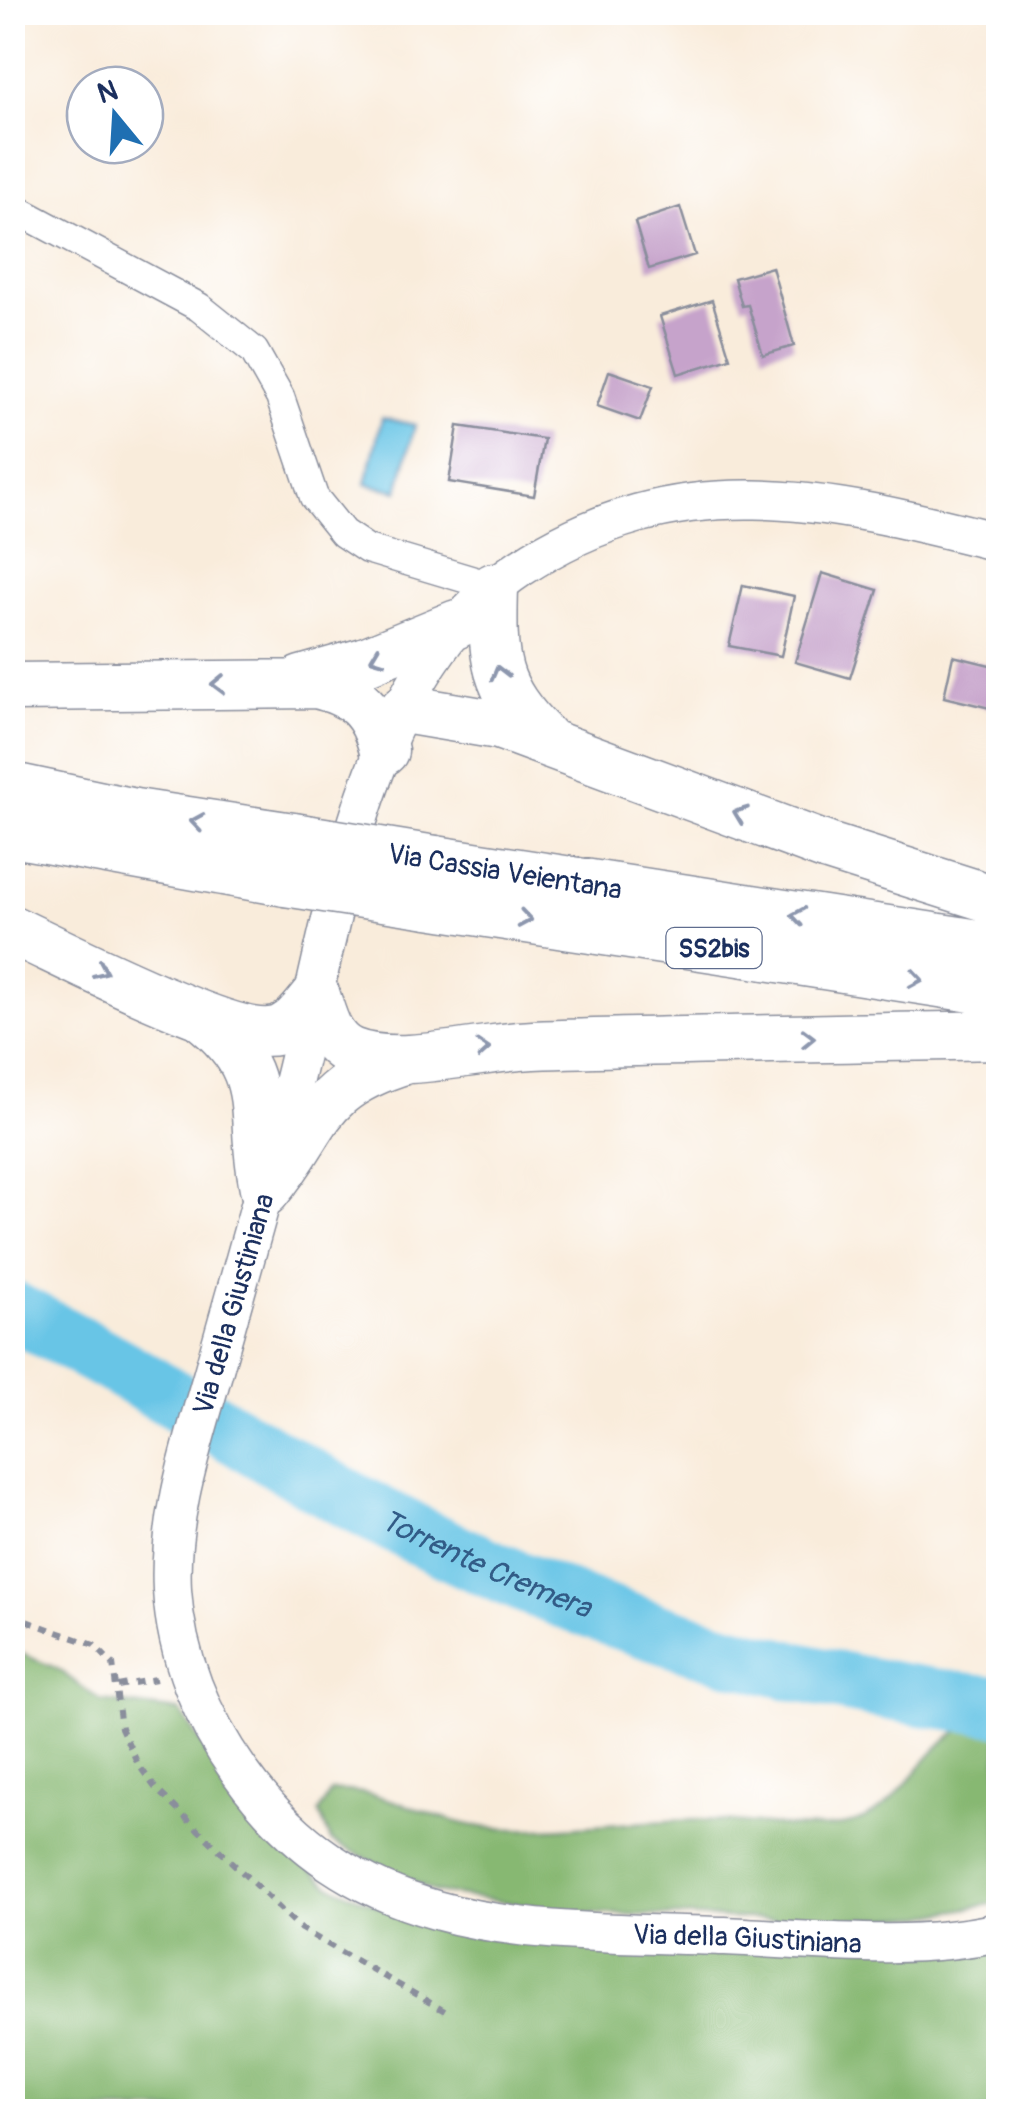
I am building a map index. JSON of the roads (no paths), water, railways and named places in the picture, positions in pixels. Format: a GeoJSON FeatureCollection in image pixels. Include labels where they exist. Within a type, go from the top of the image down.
{"type":"FeatureCollection","features":[{"type":"Feature","properties":{"kind":"highway"},"geometry":{"type":"LineString","coordinates":[[494,587],[494,653],[500,684],[520,714],[548,742]]}},
{"type":"Feature","properties":{"kind":"highway"},"geometry":{"type":"LineString","coordinates":[[293,682],[364,662],[457,624]]}},
{"type":"Feature","properties":{"kind":"highway"},"geometry":{"type":"LineString","coordinates":[[12,686],[293,682],[329,687],[356,698],[374,720],[384,751]]}},
{"type":"Feature","properties":{"kind":"highway"},"geometry":{"type":"LineString","coordinates":[[404,709],[483,721],[548,742],[843,852],[998,901]]}},
{"type":"Feature","properties":{"kind":"highway","name":"Via Cassia Veientana"},"geometry":{"type":"LineString","coordinates":[[12,787],[135,812],[289,860]]}},
{"type":"Feature","properties":{"kind":"highway","name":"Via Cassia Veientana"},"geometry":{"type":"LineString","coordinates":[[12,833],[289,860],[432,882],[998,947]]}},
{"type":"Feature","properties":{"kind":"highway","name":"Via Cassia Veientana"},"geometry":{"type":"LineString","coordinates":[[432,882],[998,992]]}},
{"type":"Feature","properties":{"kind":"highway"},"geometry":{"type":"LineString","coordinates":[[12,930],[200,1015],[257,1031],[277,1030],[296,1019],[316,996]]}},
{"type":"Feature","properties":{"kind":"highway"},"geometry":{"type":"LineString","coordinates":[[316,996],[328,1031],[344,1048],[380,1058],[530,1045],[998,1035]]}},
{"type":"Feature","properties":{"kind":"highway"},"geometry":{"type":"LineString","coordinates":[[200,1015],[237,1049],[250,1070],[265,1192]]}},
{"type":"Feature","properties":{"kind":"highway"},"geometry":{"type":"LineString","coordinates":[[265,1192],[328,1100],[362,1076],[415,1057]]}},
{"type":"Feature","properties":{"kind":"street"},"geometry":{"type":"LineString","coordinates":[[12,207],[199,307],[254,350],[280,397],[314,497],[342,533],[367,550],[494,587]]}},
{"type":"Feature","properties":{"kind":"street","name":"Via della Giustiniana"},"geometry":{"type":"LineString","coordinates":[[998,542],[848,506],[785,498],[712,498],[642,512],[550,550],[494,587],[457,624],[404,709],[384,751],[340,888],[265,1192],[182,1487],[173,1543],[173,1602],[184,1658],[199,1701],[228,1756],[266,1804],[310,1847],[364,1884],[441,1914],[528,1928],[915,1943],[998,1932]]}},
{"type":"Feature","properties":{"kind":"water"},"geometry":{"type":"Polygon","coordinates":[[[382,418],[415,425],[398,491],[366,484],[382,418]]]}},
{"type":"Feature","properties":{"kind":"waterway","name":"Torrente Cremera"},"geometry":{"type":"LineString","coordinates":[[12,1311],[414,1533],[575,1603],[741,1658],[912,1695],[998,1706]]}}]}
